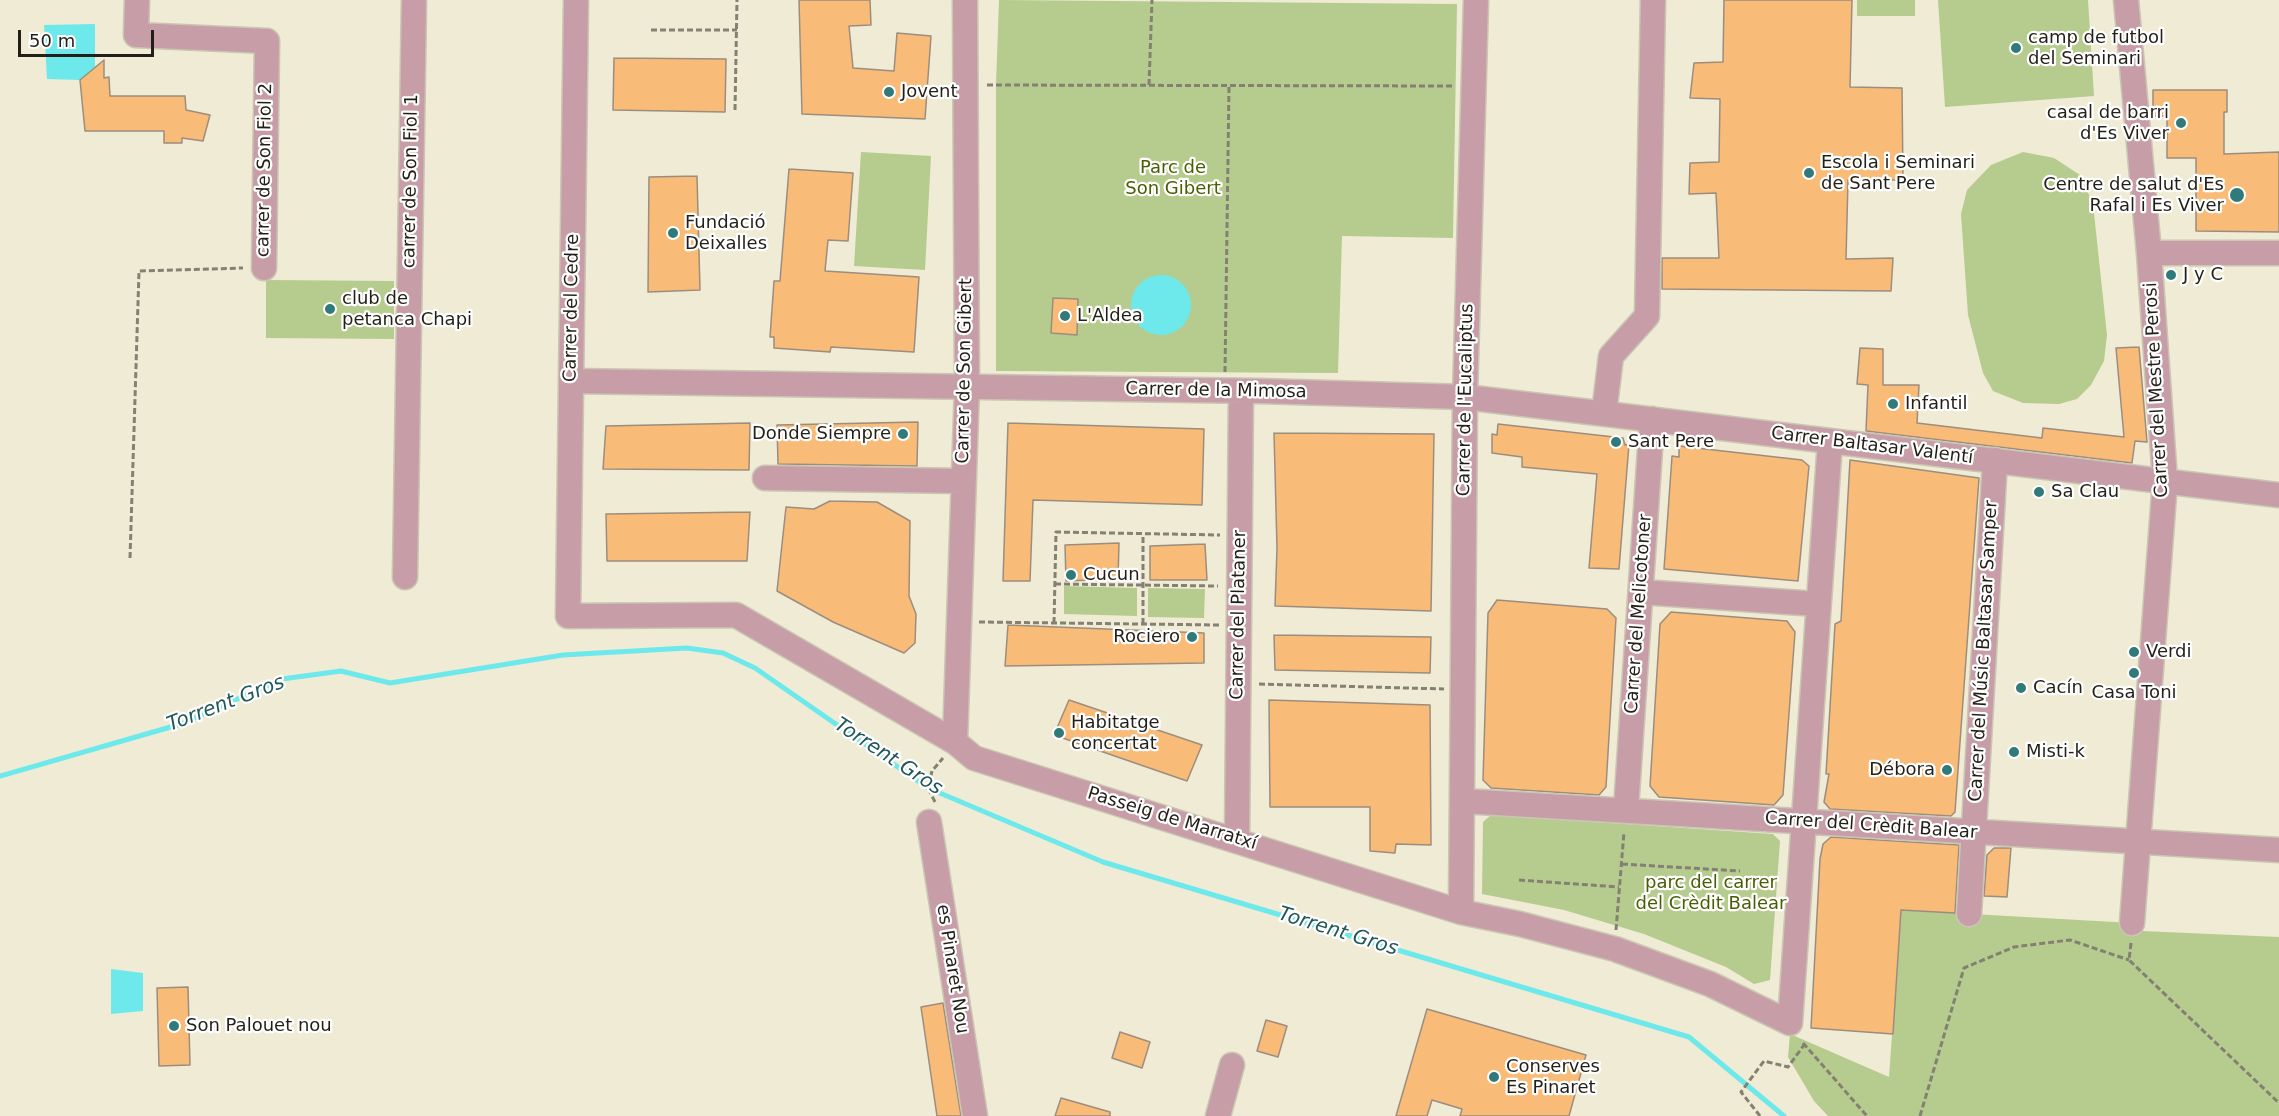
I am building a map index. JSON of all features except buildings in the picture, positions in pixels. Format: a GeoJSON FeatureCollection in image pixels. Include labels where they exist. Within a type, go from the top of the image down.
{"type":"FeatureCollection","features":[{"type":"Feature","properties":{"kind":"street","name":"carrer de Son Fiol 2"},"geometry":{"type":"LineString","coordinates":[[137,0],[136,35],[267,41],[264,268]]}},
{"type":"Feature","properties":{"kind":"street","name":"carrer de Son Fiol 1"},"geometry":{"type":"LineString","coordinates":[[405,577],[414,0]]}},
{"type":"Feature","properties":{"kind":"street","name":"Carrer del Cedre"},"geometry":{"type":"LineString","coordinates":[[568,616],[576,0]]}},
{"type":"Feature","properties":{"kind":"street","name":"Carrer de Son Gibert"},"geometry":{"type":"LineString","coordinates":[[955,742],[967,386],[965,0]]}},
{"type":"Feature","properties":{"kind":"street","name":"Carrer de l'Eucaliptus"},"geometry":{"type":"LineString","coordinates":[[1461,912],[1465,397],[1476,0]]}},
{"type":"Feature","properties":{"kind":"street"},"geometry":{"type":"LineString","coordinates":[[1604,413],[1611,356],[1647,316],[1653,0]]}},
{"type":"Feature","properties":{"kind":"street","name":"Carrer del Mestre Perosi"},"geometry":{"type":"LineString","coordinates":[[2126,0],[2149,253],[2165,481],[2132,923]]}},
{"type":"Feature","properties":{"kind":"street"},"geometry":{"type":"LineString","coordinates":[[2149,253],[2279,253]]}},
{"type":"Feature","properties":{"kind":"street","name":"Carrer de la Mimosa"},"geometry":{"type":"LineString","coordinates":[[571,381],[967,386],[1465,397]]}},
{"type":"Feature","properties":{"kind":"street","name":"Carrer del Plataner"},"geometry":{"type":"LineString","coordinates":[[1233,391],[1240,535],[1237,839]]}},
{"type":"Feature","properties":{"kind":"street","name":"Carrer Baltasar Valentí"},"geometry":{"type":"LineString","coordinates":[[1465,397],[2279,495]]}},
{"type":"Feature","properties":{"kind":"street","name":"Carrer del Melicotoner"},"geometry":{"type":"LineString","coordinates":[[1626,809],[1652,419]]}},
{"type":"Feature","properties":{"kind":"street"},"geometry":{"type":"LineString","coordinates":[[1790,1023],[1830,441]]}},
{"type":"Feature","properties":{"kind":"street","name":"Carrer del Músic Baltasar Samper"},"geometry":{"type":"LineString","coordinates":[[1969,914],[1995,460]]}},
{"type":"Feature","properties":{"kind":"street"},"geometry":{"type":"LineString","coordinates":[[765,478],[963,481]]}},
{"type":"Feature","properties":{"kind":"street"},"geometry":{"type":"LineString","coordinates":[[1641,592],[1817,604]]}},
{"type":"Feature","properties":{"kind":"street","name":"Passeig de Marratxí"},"geometry":{"type":"LineString","coordinates":[[568,616],[736,615],[955,742],[974,758],[1237,839],[1461,912],[1542,929],[1615,949],[1710,984],[1790,1023]]}},
{"type":"Feature","properties":{"kind":"street","name":"Carrer del Crèdit Balear"},"geometry":{"type":"LineString","coordinates":[[1463,801],[2279,850]]}},
{"type":"Feature","properties":{"kind":"street","name":"es Pinaret Nou"},"geometry":{"type":"LineString","coordinates":[[929,822],[975,1116]]}},
{"type":"Feature","properties":{"kind":"street"},"geometry":{"type":"LineString","coordinates":[[1218,1116],[1232,1065]]}},
{"type":"Feature","properties":{"kind":"path"},"geometry":{"type":"LineString","coordinates":[[735,110],[737,0]]}},
{"type":"Feature","properties":{"kind":"path"},"geometry":{"type":"LineString","coordinates":[[1149,85],[1152,0]]}},
{"type":"Feature","properties":{"kind":"path"},"geometry":{"type":"LineString","coordinates":[[651,30],[737,30]]}},
{"type":"Feature","properties":{"kind":"path"},"geometry":{"type":"LineString","coordinates":[[966,85],[1474,86]]}},
{"type":"Feature","properties":{"kind":"path"},"geometry":{"type":"LineString","coordinates":[[1229,86],[1233,391]]}},
{"type":"Feature","properties":{"kind":"path","name":"carrer de Son Fiol 2"},"geometry":{"type":"LineString","coordinates":[[130,558],[139,271],[264,268]]}},
{"type":"Feature","properties":{"kind":"path"},"geometry":{"type":"LineString","coordinates":[[1054,623],[1056,532],[1240,535]]}},
{"type":"Feature","properties":{"kind":"path"},"geometry":{"type":"LineString","coordinates":[[1143,534],[1143,624]]}},
{"type":"Feature","properties":{"kind":"path"},"geometry":{"type":"LineString","coordinates":[[1055,584],[1239,586]]}},
{"type":"Feature","properties":{"kind":"path"},"geometry":{"type":"LineString","coordinates":[[960,622],[1238,626]]}},
{"type":"Feature","properties":{"kind":"path"},"geometry":{"type":"LineString","coordinates":[[1238,683],[1464,689]]}},
{"type":"Feature","properties":{"kind":"path"},"geometry":{"type":"LineString","coordinates":[[929,822],[937,806],[928,788],[932,771],[955,742]]}},
{"type":"Feature","properties":{"kind":"path"},"geometry":{"type":"LineString","coordinates":[[1615,949],[1626,809]]}},
{"type":"Feature","properties":{"kind":"path"},"geometry":{"type":"LineString","coordinates":[[1621,864],[1740,871]]}},
{"type":"Feature","properties":{"kind":"path"},"geometry":{"type":"LineString","coordinates":[[1519,880],[1620,887]]}},
{"type":"Feature","properties":{"kind":"path"},"geometry":{"type":"LineString","coordinates":[[2129,960],[2132,923]]}},
{"type":"Feature","properties":{"kind":"path"},"geometry":{"type":"LineString","coordinates":[[1920,1116],[1965,968],[2014,947],[2070,940],[2129,960],[2279,1103]]}},
{"type":"Feature","properties":{"kind":"path"},"geometry":{"type":"LineString","coordinates":[[1790,1023],[1804,1045],[1867,1116]]}},
{"type":"Feature","properties":{"kind":"path"},"geometry":{"type":"LineString","coordinates":[[1760,1116],[1741,1092],[1764,1061],[1788,1067],[1804,1045]]}},
{"type":"Feature","properties":{"kind":"green space","name":"Parc de Son Gibert"},"geometry":{"type":"Polygon","coordinates":[[[999,0],[1457,4],[1453,238],[1342,236],[1338,373],[996,371],[996,85],[999,0]]]}},
{"type":"Feature","properties":{"kind":"green space"},"geometry":{"type":"Polygon","coordinates":[[[1857,0],[1915,0],[1915,16],[1857,16],[1857,0]]]}},
{"type":"Feature","properties":{"kind":"green space","name":"camp de futbol del Seminari"},"geometry":{"type":"Polygon","coordinates":[[[1938,0],[2088,0],[2094,96],[1945,107],[1938,0]]]}},
{"type":"Feature","properties":{"kind":"green space"},"geometry":{"type":"Polygon","coordinates":[[[861,152],[931,156],[925,270],[854,266],[861,152]]]}},
{"type":"Feature","properties":{"kind":"green space"},"geometry":{"type":"Polygon","coordinates":[[[2023,152],[2054,158],[2080,175],[2093,204],[2107,335],[2104,361],[2091,385],[2077,399],[2059,404],[2023,403],[1993,391],[1983,373],[1968,315],[1961,214],[1967,190],[1991,165],[2023,152]]]}},
{"type":"Feature","properties":{"kind":"green space","name":"club de petanca Chapi"},"geometry":{"type":"Polygon","coordinates":[[[266,280],[394,281],[394,339],[266,338],[266,280]]]}},
{"type":"Feature","properties":{"kind":"green space"},"geometry":{"type":"Polygon","coordinates":[[[1064,586],[1137,588],[1137,616],[1064,614],[1064,586]]]}},
{"type":"Feature","properties":{"kind":"green space"},"geometry":{"type":"Polygon","coordinates":[[[1148,588],[1205,589],[1204,618],[1148,617],[1148,588]]]}},
{"type":"Feature","properties":{"kind":"green space","name":"parc del carrer del Crèdit Balear"},"geometry":{"type":"Polygon","coordinates":[[[1491,815],[1773,834],[1780,841],[1770,980],[1754,984],[1726,967],[1644,934],[1564,910],[1482,894],[1483,822],[1491,815]]]}},
{"type":"Feature","properties":{"kind":"green space"},"geometry":{"type":"Polygon","coordinates":[[[1901,910],[2132,923],[2142,931],[2279,937],[2279,1116],[1828,1116],[1814,1101],[1788,1057],[1790,1034],[1889,1077],[1901,910]]]}},
{"type":"Feature","properties":{"kind":"water"},"geometry":{"type":"Polygon","coordinates":[[[95,24],[95,67],[80,80],[47,79],[44,25],[95,24]]]}},
{"type":"Feature","properties":{"kind":"water"},"geometry":{"type":"Polygon","coordinates":[[[1161,275],[1173,277],[1186,288],[1191,305],[1189,317],[1178,330],[1161,335],[1149,333],[1136,322],[1131,305],[1133,293],[1144,280],[1161,275]]]}},
{"type":"Feature","properties":{"kind":"water"},"geometry":{"type":"Polygon","coordinates":[[[111,969],[143,973],[143,1011],[111,1014],[111,969]]]}},
{"type":"Feature","properties":{"kind":"waterway","name":"Torrent Gros"},"geometry":{"type":"LineString","coordinates":[[0,776],[181,724],[282,679],[341,671],[390,683],[563,655],[687,648],[723,653],[755,668],[928,788],[1103,862],[1689,1037],[1784,1116]]}},
{"type":"Feature","properties":{"kind":"place","name":"camp de futbol del Seminari"},"geometry":{"type":"Point","coordinates":[2016,48]}},
{"type":"Feature","properties":{"kind":"place","name":"Jovent"},"geometry":{"type":"Point","coordinates":[889,92]}},
{"type":"Feature","properties":{"kind":"place","name":"casal de barri d'Es Viver"},"geometry":{"type":"Point","coordinates":[2181,123]}},
{"type":"Feature","properties":{"kind":"place","name":"Escola i Seminari de Sant Pere"},"geometry":{"type":"Point","coordinates":[1809,173]}},
{"type":"Feature","properties":{"kind":"place","name":"Centre de salut d'Es Rafal i Es Viver"},"geometry":{"type":"Point","coordinates":[2237,195]}},
{"type":"Feature","properties":{"kind":"place","name":"Fundació Deixalles"},"geometry":{"type":"Point","coordinates":[673,233]}},
{"type":"Feature","properties":{"kind":"place","name":"J y C"},"geometry":{"type":"Point","coordinates":[2171,275]}},
{"type":"Feature","properties":{"kind":"place","name":"club de petanca Chapi"},"geometry":{"type":"Point","coordinates":[330,309]}},
{"type":"Feature","properties":{"kind":"place","name":"L'Aldea"},"geometry":{"type":"Point","coordinates":[1065,316]}},
{"type":"Feature","properties":{"kind":"place","name":"Infantil"},"geometry":{"type":"Point","coordinates":[1893,404]}},
{"type":"Feature","properties":{"kind":"place","name":"Donde Siempre"},"geometry":{"type":"Point","coordinates":[903,434]}},
{"type":"Feature","properties":{"kind":"place","name":"Sant Pere"},"geometry":{"type":"Point","coordinates":[1616,442]}},
{"type":"Feature","properties":{"kind":"place","name":"Sa Clau"},"geometry":{"type":"Point","coordinates":[2039,492]}},
{"type":"Feature","properties":{"kind":"place","name":"Cucun"},"geometry":{"type":"Point","coordinates":[1071,575]}},
{"type":"Feature","properties":{"kind":"place","name":"Rociero"},"geometry":{"type":"Point","coordinates":[1192,637]}},
{"type":"Feature","properties":{"kind":"place","name":"Verdi"},"geometry":{"type":"Point","coordinates":[2134,652]}},
{"type":"Feature","properties":{"kind":"place","name":"Casa Toni"},"geometry":{"type":"Point","coordinates":[2134,673]}},
{"type":"Feature","properties":{"kind":"place","name":"Cacín"},"geometry":{"type":"Point","coordinates":[2021,688]}},
{"type":"Feature","properties":{"kind":"place","name":"Habitatge concertat"},"geometry":{"type":"Point","coordinates":[1059,733]}},
{"type":"Feature","properties":{"kind":"place","name":"Misti-k"},"geometry":{"type":"Point","coordinates":[2014,752]}},
{"type":"Feature","properties":{"kind":"place","name":"Débora"},"geometry":{"type":"Point","coordinates":[1947,770]}},
{"type":"Feature","properties":{"kind":"place","name":"Son Palouet nou"},"geometry":{"type":"Point","coordinates":[174,1026]}},
{"type":"Feature","properties":{"kind":"place","name":"Conserves Es Pinaret"},"geometry":{"type":"Point","coordinates":[1494,1077]}}]}
